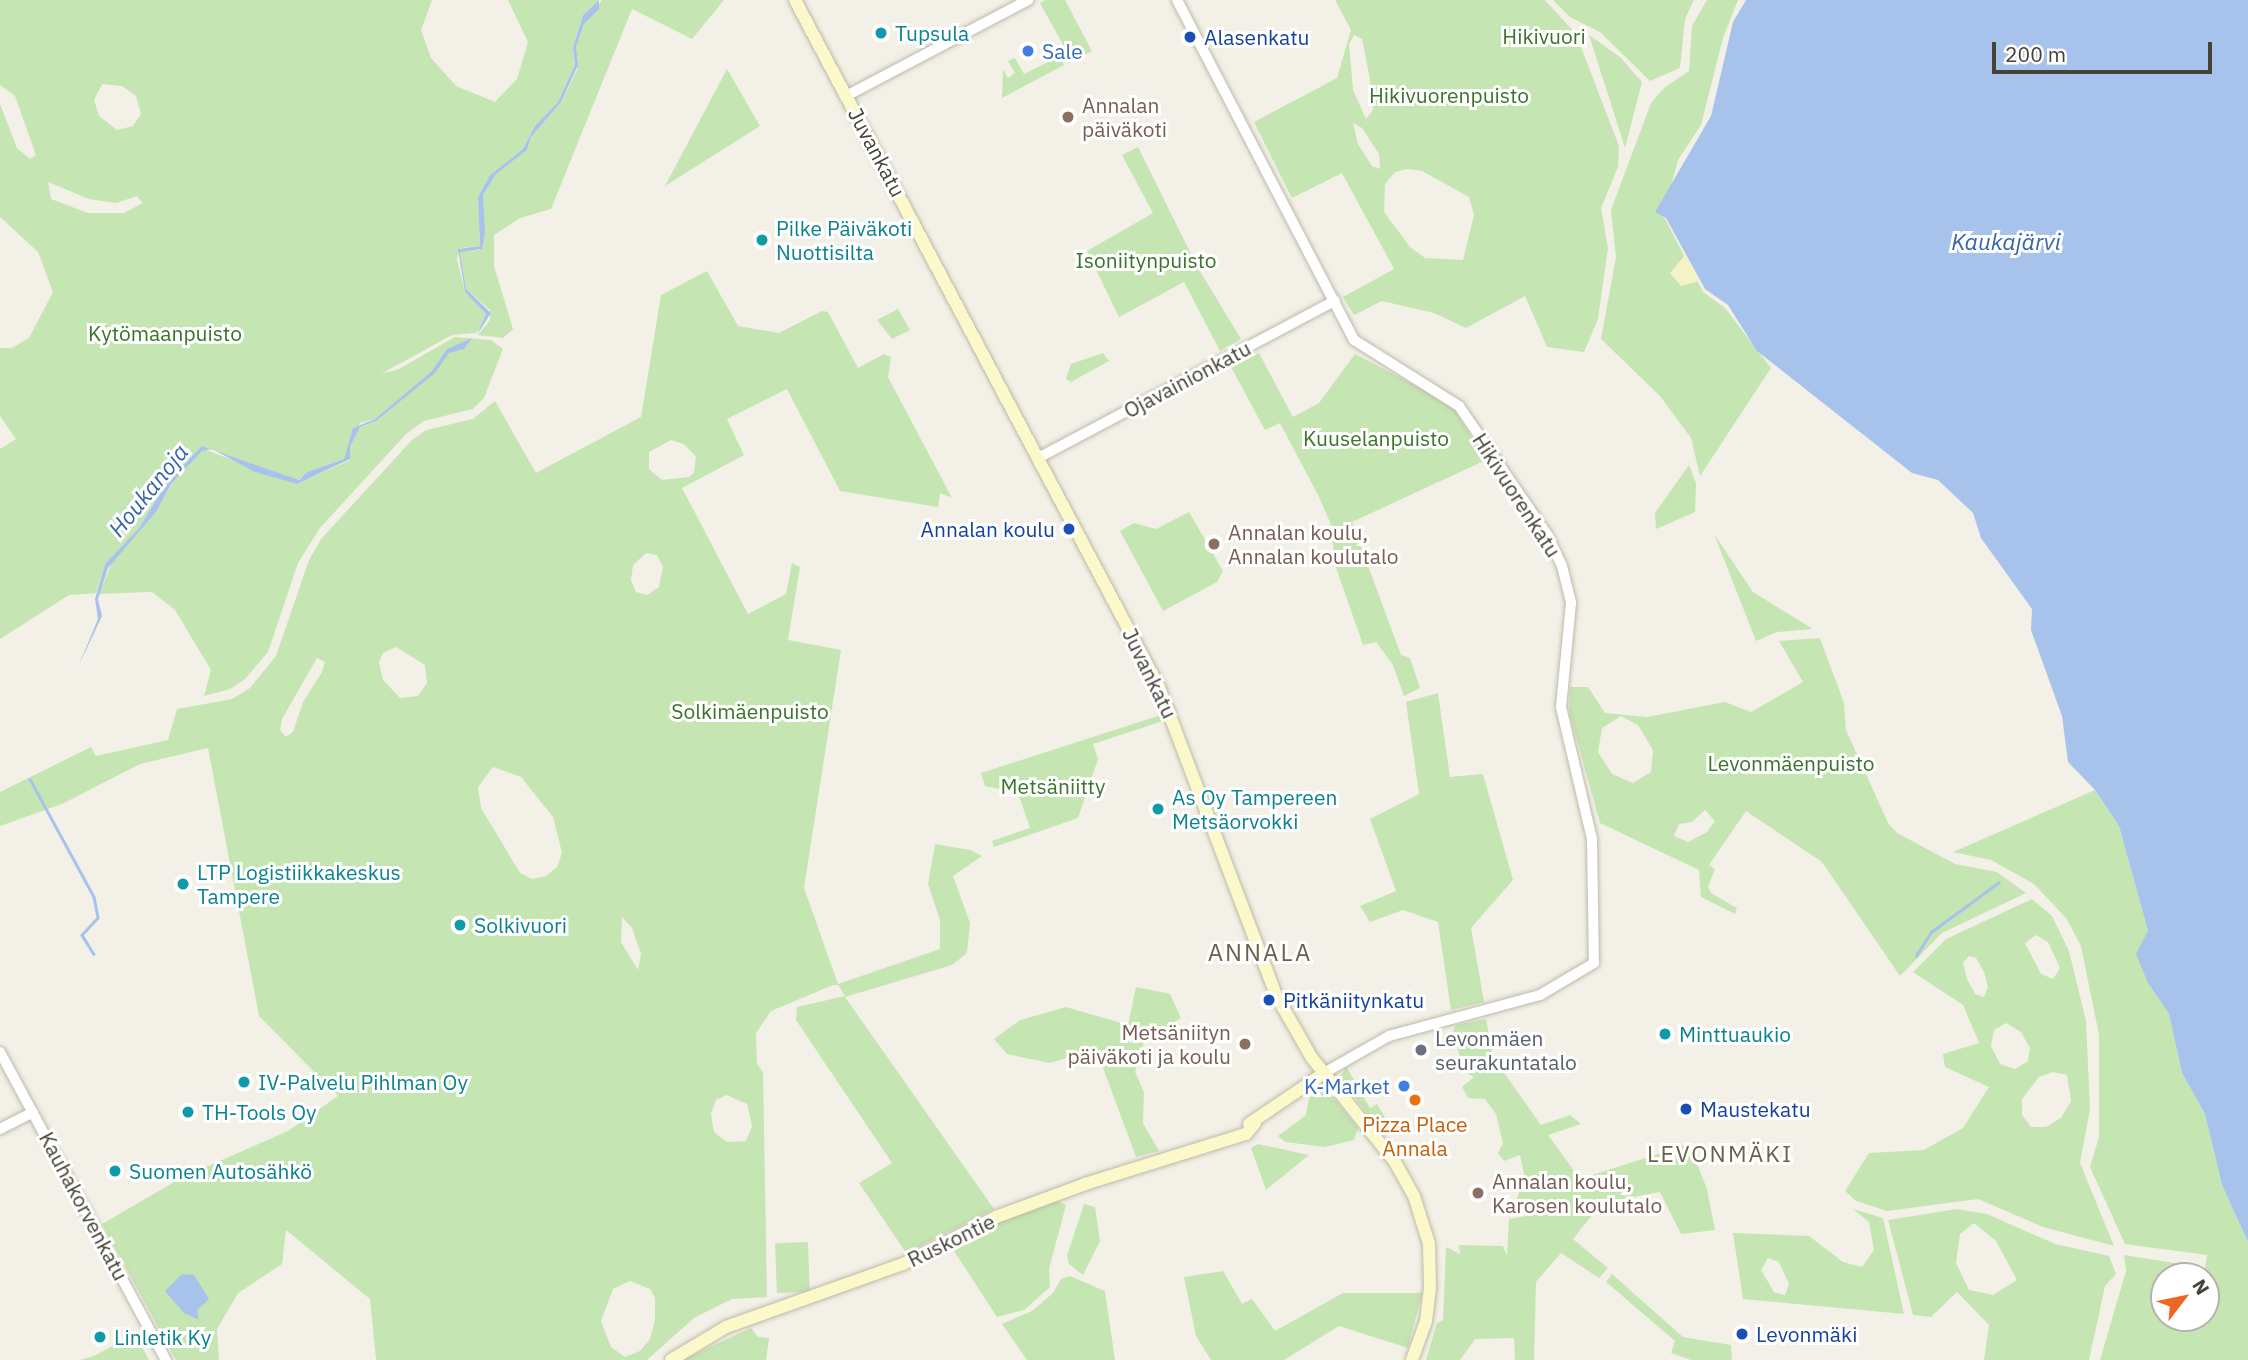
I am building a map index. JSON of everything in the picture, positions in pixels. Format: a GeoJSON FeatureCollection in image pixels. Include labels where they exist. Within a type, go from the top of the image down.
{"type":"FeatureCollection","features":[{"type":"Feature","properties":{"kind":"main road","name":"Juvankatu"},"geometry":{"type":"LineString","coordinates":[[795,0],[848,95],[1159,687],[1262,964],[1299,1037],[1324,1073],[1395,1162],[1425,1228],[1430,1298],[1412,1360]]}},
{"type":"Feature","properties":{"kind":"main road","name":"Ruskontie"},"geometry":{"type":"LineString","coordinates":[[671,1360],[709,1335],[904,1264],[996,1217],[1248,1133],[1255,1123],[1324,1073]]}},
{"type":"Feature","properties":{"kind":"street"},"geometry":{"type":"LineString","coordinates":[[848,95],[1028,0]]}},
{"type":"Feature","properties":{"kind":"street","name":"Hikivuorenkatu"},"geometry":{"type":"LineString","coordinates":[[1177,0],[1360,346],[1459,406],[1548,536],[1562,566],[1572,618],[1561,707],[1593,848],[1594,963],[1540,995],[1389,1036],[1324,1073]]}},
{"type":"Feature","properties":{"kind":"street","name":"Ojavainionkatu"},"geometry":{"type":"LineString","coordinates":[[1038,458],[1335,301]]}},
{"type":"Feature","properties":{"kind":"street","name":"Kauhakorvenkatu"},"geometry":{"type":"LineString","coordinates":[[0,1052],[166,1360]]}},
{"type":"Feature","properties":{"kind":"street"},"geometry":{"type":"LineString","coordinates":[[0,1129],[33,1112]]}},
{"type":"Feature","properties":{"kind":"green space","name":"Kytömaanpuisto"},"geometry":{"type":"Polygon","coordinates":[[[0,0],[432,0],[421,30],[431,58],[456,86],[495,102],[517,79],[528,42],[508,0],[599,0],[583,15],[573,48],[575,65],[558,102],[535,126],[523,149],[490,175],[478,197],[480,246],[460,248],[457,259],[465,292],[486,314],[482,326],[476,333],[452,335],[381,374],[399,369],[455,337],[491,340],[503,349],[484,398],[473,409],[424,421],[406,434],[320,528],[298,563],[268,652],[245,679],[230,689],[204,696],[211,670],[175,610],[152,592],[99,594],[112,562],[156,512],[171,484],[203,449],[297,484],[350,460],[350,447],[360,427],[376,421],[417,387],[449,353],[469,345],[449,348],[432,371],[375,419],[360,423],[344,459],[307,472],[298,480],[202,446],[167,482],[139,528],[105,564],[96,593],[69,595],[0,639],[0,449],[16,439],[0,416],[0,348],[12,348],[29,338],[53,292],[38,252],[0,217],[0,104],[17,148],[30,159],[36,155],[15,96],[0,85],[0,0]],[[102,84],[94,100],[99,116],[117,130],[133,126],[141,114],[136,96],[122,86],[102,84]],[[48,182],[51,199],[88,213],[124,213],[143,203],[137,196],[116,203],[89,199],[48,182]]]}},
{"type":"Feature","properties":{"kind":"green space"},"geometry":{"type":"Polygon","coordinates":[[[602,0],[724,0],[692,39],[632,9],[551,209],[520,218],[494,235],[494,266],[513,329],[503,338],[478,335],[490,320],[490,310],[466,289],[460,251],[480,250],[483,195],[496,174],[527,150],[531,137],[561,102],[577,70],[576,47],[584,24],[602,0]]]}},
{"type":"Feature","properties":{"kind":"green space"},"geometry":{"type":"Polygon","coordinates":[[[1045,0],[1065,0],[1092,51],[1072,61],[1040,3],[1045,0]]]}},
{"type":"Feature","properties":{"kind":"green space","name":"Hikivuorenpuisto"},"geometry":{"type":"Polygon","coordinates":[[[1335,0],[1545,0],[1576,34],[1619,146],[1618,167],[1601,208],[1608,248],[1598,319],[1584,352],[1547,347],[1525,296],[1466,328],[1434,313],[1382,301],[1354,315],[1343,297],[1394,269],[1342,173],[1292,198],[1254,122],[1337,78],[1351,30],[1335,0]],[[1354,35],[1349,44],[1353,90],[1366,119],[1373,110],[1370,79],[1362,39],[1354,35]],[[1353,123],[1358,144],[1372,166],[1380,169],[1379,154],[1362,128],[1353,123]],[[1407,169],[1395,172],[1385,184],[1384,212],[1410,247],[1425,258],[1463,260],[1474,215],[1469,197],[1422,171],[1407,169]]]}},
{"type":"Feature","properties":{"kind":"green space"},"geometry":{"type":"Polygon","coordinates":[[[1553,0],[1694,0],[1685,19],[1680,68],[1650,81],[1600,32],[1570,17],[1553,0]]]}},
{"type":"Feature","properties":{"kind":"green space"},"geometry":{"type":"Polygon","coordinates":[[[1707,0],[1738,0],[1723,38],[1701,125],[1678,160],[1663,215],[1703,292],[1725,308],[1771,368],[1700,476],[1691,438],[1660,396],[1601,339],[1616,257],[1611,210],[1651,103],[1665,87],[1689,71],[1692,26],[1707,0]]]}},
{"type":"Feature","properties":{"kind":"green space"},"geometry":{"type":"Polygon","coordinates":[[[1589,35],[1620,57],[1642,82],[1625,148],[1589,35]]]}},
{"type":"Feature","properties":{"kind":"green space"},"geometry":{"type":"Polygon","coordinates":[[[1060,56],[1064,65],[1002,98],[1003,69],[1008,78],[1015,73],[1008,61],[1015,58],[1024,74],[1060,56]]]}},
{"type":"Feature","properties":{"kind":"green space"},"geometry":{"type":"Polygon","coordinates":[[[727,69],[760,126],[665,186],[727,69]]]}},
{"type":"Feature","properties":{"kind":"green space","name":"Isoniitynpuisto"},"geometry":{"type":"Polygon","coordinates":[[[1138,147],[1198,268],[1241,339],[1220,351],[1184,282],[1119,317],[1087,251],[1153,213],[1122,155],[1138,147]]]}},
{"type":"Feature","properties":{"kind":"green space","name":"Solkimäenpuisto"},"geometry":{"type":"Polygon","coordinates":[[[707,271],[738,326],[779,333],[822,311],[828,312],[858,368],[884,354],[891,357],[888,377],[952,498],[940,493],[938,507],[840,491],[787,389],[727,419],[744,455],[682,488],[748,614],[786,594],[792,563],[800,567],[788,640],[841,650],[804,888],[838,984],[940,949],[940,920],[928,884],[935,844],[970,850],[982,856],[953,876],[970,923],[967,953],[952,965],[845,997],[994,1209],[906,1253],[859,1183],[892,1163],[796,1020],[797,1007],[845,996],[838,985],[833,985],[771,1011],[756,1033],[757,1064],[763,1072],[767,1297],[732,1299],[694,1318],[647,1360],[376,1360],[370,1299],[286,1230],[282,1264],[238,1293],[217,1329],[219,1360],[176,1360],[102,1224],[181,1178],[288,1131],[338,1096],[259,1016],[208,748],[140,764],[62,804],[0,826],[0,792],[91,747],[96,756],[168,740],[177,709],[232,699],[250,688],[276,656],[309,560],[321,539],[412,440],[426,430],[473,419],[495,401],[536,473],[641,417],[661,295],[707,271]],[[671,440],[649,452],[649,469],[662,480],[689,477],[694,473],[696,457],[684,444],[671,440]],[[646,553],[633,565],[631,580],[636,592],[647,595],[659,587],[663,567],[657,555],[646,553]],[[396,647],[383,653],[379,662],[383,680],[400,698],[418,696],[427,683],[425,665],[396,647]],[[317,658],[282,719],[280,730],[286,737],[293,732],[303,702],[322,672],[325,662],[317,658]],[[493,767],[478,787],[481,808],[520,873],[532,879],[546,876],[557,867],[562,853],[553,817],[521,777],[493,767]],[[622,917],[621,942],[638,970],[641,954],[632,928],[622,917]],[[727,1095],[716,1100],[711,1114],[714,1132],[727,1142],[746,1141],[752,1126],[747,1104],[727,1095]],[[630,1281],[613,1289],[601,1321],[611,1347],[625,1357],[640,1351],[650,1339],[655,1320],[655,1298],[650,1289],[630,1281]]]}},
{"type":"Feature","properties":{"kind":"green space"},"geometry":{"type":"Polygon","coordinates":[[[898,309],[910,330],[892,339],[877,320],[898,309]]]}},
{"type":"Feature","properties":{"kind":"green space"},"geometry":{"type":"Polygon","coordinates":[[[1103,353],[1109,361],[1071,382],[1066,379],[1071,364],[1103,353]]]}},
{"type":"Feature","properties":{"kind":"green space","name":"Kuuselanpuisto"},"geometry":{"type":"Polygon","coordinates":[[[1259,353],[1293,417],[1319,403],[1355,354],[1451,404],[1486,460],[1352,522],[1401,655],[1410,658],[1420,688],[1404,696],[1393,665],[1376,642],[1363,645],[1333,559],[1333,529],[1318,495],[1280,423],[1265,430],[1231,367],[1259,353]]]}},
{"type":"Feature","properties":{"kind":"green space"},"geometry":{"type":"Polygon","coordinates":[[[1689,465],[1696,483],[1695,512],[1656,529],[1655,513],[1689,465]]]}},
{"type":"Feature","properties":{"kind":"green space"},"geometry":{"type":"Polygon","coordinates":[[[1189,512],[1223,571],[1217,582],[1163,611],[1120,531],[1134,523],[1156,529],[1189,512]]]}},
{"type":"Feature","properties":{"kind":"green space"},"geometry":{"type":"Polygon","coordinates":[[[1714,534],[1753,592],[1813,629],[1777,632],[1756,641],[1714,534]]]}},
{"type":"Feature","properties":{"kind":"green space","name":"Levonmäenpuisto"},"geometry":{"type":"Polygon","coordinates":[[[1820,638],[1844,703],[1846,730],[1888,823],[1897,833],[1955,864],[1997,872],[2026,893],[1942,933],[1900,976],[1822,862],[1746,811],[1709,865],[1715,869],[1708,887],[1711,893],[1737,908],[1735,914],[1701,897],[1699,870],[1600,823],[1569,711],[1570,687],[1588,687],[1605,713],[1647,717],[1725,702],[1751,712],[1803,682],[1779,641],[1820,638]],[[1621,716],[1602,728],[1598,752],[1612,774],[1633,783],[1651,772],[1653,750],[1638,725],[1621,716]],[[1705,810],[1692,822],[1679,824],[1674,836],[1688,842],[1707,832],[1715,821],[1705,810]]]}},
{"type":"Feature","properties":{"kind":"green space"},"geometry":{"type":"Polygon","coordinates":[[[1438,693],[1450,777],[1483,774],[1513,880],[1471,928],[1484,1002],[1451,1010],[1438,922],[1403,910],[1370,922],[1360,906],[1396,891],[1370,819],[1419,794],[1406,702],[1438,693]]]}},
{"type":"Feature","properties":{"kind":"green space","name":"Metsäniitty"},"geometry":{"type":"Polygon","coordinates":[[[1161,715],[1163,721],[1093,744],[1098,759],[1078,818],[994,847],[992,841],[1030,828],[1018,793],[985,786],[981,773],[1161,715]]]}},
{"type":"Feature","properties":{"kind":"green space"},"geometry":{"type":"Polygon","coordinates":[[[2095,790],[2119,826],[2148,931],[2148,983],[2169,1014],[2182,1073],[2205,1114],[2222,1185],[2248,1242],[2248,1360],[2100,1360],[2126,1271],[2124,1255],[2168,1262],[2150,1262],[2150,1332],[2220,1332],[2220,1262],[2206,1262],[2207,1255],[2125,1244],[2090,1167],[2099,1137],[2099,1035],[2081,946],[2066,918],[2034,884],[1991,860],[1953,852],[2095,790]]]}},
{"type":"Feature","properties":{"kind":"green space"},"geometry":{"type":"Polygon","coordinates":[[[2032,899],[2052,916],[2069,951],[2086,1021],[2090,1109],[2080,1163],[2114,1246],[2043,1227],[1978,1199],[1887,1211],[1856,1201],[1845,1191],[1869,1153],[1924,1150],[1963,1128],[1989,1087],[1945,1067],[1943,1054],[1979,1043],[1963,1005],[1913,972],[1946,939],[2032,899]],[[2036,935],[2025,943],[2041,974],[2053,979],[2060,968],[2048,942],[2036,935]],[[1969,956],[1963,963],[1975,994],[1984,997],[1988,987],[1976,958],[1969,956]],[[2006,1023],[1994,1030],[1991,1046],[2000,1064],[2015,1069],[2028,1061],[2030,1048],[2021,1032],[2006,1023]],[[2053,1072],[2039,1077],[2022,1099],[2022,1115],[2031,1127],[2046,1127],[2061,1118],[2071,1101],[2067,1075],[2053,1072]]]}},
{"type":"Feature","properties":{"kind":"green space"},"geometry":{"type":"Polygon","coordinates":[[[1136,987],[1170,994],[1181,1018],[1159,1031],[1148,1029],[1135,1072],[1144,1092],[1143,1123],[1159,1151],[1136,1157],[1096,1049],[1050,1063],[1007,1054],[994,1039],[1020,1020],[1066,1007],[1128,1025],[1136,987]]]}},
{"type":"Feature","properties":{"kind":"green space"},"geometry":{"type":"Polygon","coordinates":[[[1486,1019],[1493,1057],[1541,1125],[1570,1115],[1581,1124],[1548,1135],[1580,1179],[1689,1144],[1707,1189],[1715,1230],[1681,1234],[1660,1192],[1602,1203],[1573,1239],[1608,1268],[1599,1278],[1561,1253],[1536,1282],[1534,1360],[1515,1360],[1514,1338],[1475,1339],[1460,1360],[1426,1360],[1437,1323],[1443,1320],[1446,1247],[1460,1254],[1459,1245],[1503,1246],[1507,1256],[1509,1219],[1531,1215],[1531,1209],[1517,1199],[1524,1174],[1520,1155],[1504,1161],[1498,1153],[1503,1143],[1496,1114],[1485,1099],[1468,1098],[1462,1087],[1474,1077],[1464,1072],[1453,1031],[1456,1025],[1486,1019]]]}},
{"type":"Feature","properties":{"kind":"green space"},"geometry":{"type":"Polygon","coordinates":[[[1346,1066],[1370,1108],[1377,1104],[1387,1121],[1380,1125],[1373,1121],[1340,1078],[1346,1066]]]}},
{"type":"Feature","properties":{"kind":"green space"},"geometry":{"type":"Polygon","coordinates":[[[1325,1088],[1358,1128],[1354,1140],[1325,1147],[1285,1142],[1278,1136],[1306,1115],[1309,1097],[1325,1088]]]}},
{"type":"Feature","properties":{"kind":"green space"},"geometry":{"type":"Polygon","coordinates":[[[1258,1144],[1309,1155],[1266,1190],[1251,1148],[1258,1144]]]}},
{"type":"Feature","properties":{"kind":"green space"},"geometry":{"type":"Polygon","coordinates":[[[1056,1200],[1066,1205],[1049,1269],[1050,1287],[1024,1310],[997,1317],[952,1248],[1002,1220],[1056,1200]]]}},
{"type":"Feature","properties":{"kind":"green space"},"geometry":{"type":"Polygon","coordinates":[[[1084,1204],[1095,1207],[1100,1241],[1083,1275],[1069,1264],[1067,1256],[1084,1204]]]}},
{"type":"Feature","properties":{"kind":"green space"},"geometry":{"type":"Polygon","coordinates":[[[1853,1209],[1883,1218],[1904,1314],[1743,1299],[1733,1233],[1809,1236],[1843,1262],[1862,1267],[1874,1250],[1869,1222],[1853,1209]],[[1768,1258],[1761,1270],[1774,1292],[1785,1295],[1789,1284],[1779,1262],[1768,1258]]]}},
{"type":"Feature","properties":{"kind":"green space"},"geometry":{"type":"Polygon","coordinates":[[[1957,1209],[1987,1214],[2055,1244],[2109,1256],[2116,1274],[2105,1286],[2089,1360],[1984,1360],[1989,1325],[1957,1292],[1931,1317],[1913,1315],[1888,1220],[1957,1209]],[[1974,1223],[1960,1234],[1956,1263],[1969,1290],[1993,1295],[2017,1280],[1996,1241],[1974,1223]]]}},
{"type":"Feature","properties":{"kind":"green space"},"geometry":{"type":"Polygon","coordinates":[[[808,1242],[810,1292],[777,1293],[775,1243],[808,1242]]]}},
{"type":"Feature","properties":{"kind":"green space"},"geometry":{"type":"Polygon","coordinates":[[[1223,1271],[1242,1304],[1252,1299],[1275,1331],[1343,1293],[1422,1293],[1408,1348],[1339,1326],[1284,1360],[1211,1360],[1196,1336],[1184,1277],[1223,1271]]]}},
{"type":"Feature","properties":{"kind":"green space"},"geometry":{"type":"Polygon","coordinates":[[[1612,1274],[1683,1337],[1731,1345],[1732,1360],[1691,1360],[1671,1353],[1675,1341],[1606,1282],[1612,1274]]]}},
{"type":"Feature","properties":{"kind":"green space"},"geometry":{"type":"Polygon","coordinates":[[[1070,1276],[1105,1291],[1115,1360],[1027,1360],[1002,1324],[1032,1311],[1053,1293],[1061,1279],[1070,1276]]]}},
{"type":"Feature","properties":{"kind":"green space"},"geometry":{"type":"Polygon","coordinates":[[[751,1328],[758,1337],[769,1338],[766,1360],[682,1360],[751,1328]]]}},
{"type":"Feature","properties":{"kind":"green space"},"geometry":{"type":"Polygon","coordinates":[[[135,1334],[149,1360],[80,1360],[94,1356],[135,1334]]]}},
{"type":"Feature","properties":{"kind":"sand"},"geometry":{"type":"Polygon","coordinates":[[[1685,255],[1700,281],[1681,286],[1670,273],[1685,255]]]}},
{"type":"Feature","properties":{"kind":"water"},"geometry":{"type":"Polygon","coordinates":[[[599,0],[599,9],[584,24],[576,47],[578,65],[561,102],[531,137],[527,150],[496,174],[483,195],[485,233],[482,249],[460,252],[466,289],[491,313],[477,335],[486,314],[465,292],[458,249],[480,246],[478,197],[490,175],[523,149],[535,126],[558,102],[575,65],[573,48],[583,15],[599,0]]]}},
{"type":"Feature","properties":{"kind":"water","name":"Kaukajärvi"},"geometry":{"type":"Polygon","coordinates":[[[1746,0],[2248,0],[2248,1242],[2222,1185],[2205,1114],[2182,1073],[2169,1014],[2148,983],[2136,954],[2148,931],[2119,826],[2095,790],[2068,762],[2062,716],[2031,630],[2032,609],[1981,538],[1973,513],[1938,480],[1912,473],[1757,351],[1728,305],[1705,289],[1666,218],[1655,212],[1711,116],[1733,22],[1746,0]]]}},
{"type":"Feature","properties":{"kind":"water"},"geometry":{"type":"Polygon","coordinates":[[[472,338],[464,349],[449,353],[435,373],[376,421],[360,427],[350,447],[350,459],[297,484],[255,472],[215,450],[299,480],[307,472],[344,459],[353,428],[375,419],[432,371],[447,349],[472,338]]]}},
{"type":"Feature","properties":{"kind":"water"},"geometry":{"type":"Polygon","coordinates":[[[202,446],[211,449],[202,451],[171,484],[156,512],[108,568],[98,599],[102,616],[78,667],[98,619],[95,599],[105,564],[139,528],[167,482],[202,446]]]}},
{"type":"Feature","properties":{"kind":"water"},"geometry":{"type":"Polygon","coordinates":[[[182,1274],[194,1275],[209,1299],[197,1310],[199,1320],[184,1313],[165,1291],[182,1274]]]}},
{"type":"Feature","properties":{"kind":"waterway"},"geometry":{"type":"LineString","coordinates":[[30,779],[94,897],[98,918],[82,935],[94,954]]}},
{"type":"Feature","properties":{"kind":"waterway"},"geometry":{"type":"LineString","coordinates":[[1916,956],[1931,932],[1999,882]]}},
{"type":"Feature","properties":{"kind":"place","name":"Tupsula"},"geometry":{"type":"Point","coordinates":[881,33]}},
{"type":"Feature","properties":{"kind":"place","name":"Alasenkatu"},"geometry":{"type":"Point","coordinates":[1190,37]}},
{"type":"Feature","properties":{"kind":"place","name":"Sale"},"geometry":{"type":"Point","coordinates":[1028,51]}},
{"type":"Feature","properties":{"kind":"place","name":"Annalan päiväkoti"},"geometry":{"type":"Point","coordinates":[1068,117]}},
{"type":"Feature","properties":{"kind":"place","name":"Pilke Päiväkoti Nuottisilta"},"geometry":{"type":"Point","coordinates":[762,240]}},
{"type":"Feature","properties":{"kind":"place","name":"Annalan koulu"},"geometry":{"type":"Point","coordinates":[1069,529]}},
{"type":"Feature","properties":{"kind":"place","name":"Annalan koulu, Annalan koulutalo"},"geometry":{"type":"Point","coordinates":[1214,544]}},
{"type":"Feature","properties":{"kind":"place","name":"As Oy Tampereen Metsäorvokki"},"geometry":{"type":"Point","coordinates":[1158,809]}},
{"type":"Feature","properties":{"kind":"place","name":"LTP Logistiikkakeskus Tampere"},"geometry":{"type":"Point","coordinates":[183,884]}},
{"type":"Feature","properties":{"kind":"place","name":"Solkivuori"},"geometry":{"type":"Point","coordinates":[460,925]}},
{"type":"Feature","properties":{"kind":"place","name":"Pitkäniitynkatu"},"geometry":{"type":"Point","coordinates":[1269,1000]}},
{"type":"Feature","properties":{"kind":"place","name":"Minttuaukio"},"geometry":{"type":"Point","coordinates":[1665,1034]}},
{"type":"Feature","properties":{"kind":"place","name":"Metsäniityn päiväkoti ja koulu"},"geometry":{"type":"Point","coordinates":[1245,1044]}},
{"type":"Feature","properties":{"kind":"place","name":"Levonmäen seurakuntatalo"},"geometry":{"type":"Point","coordinates":[1421,1050]}},
{"type":"Feature","properties":{"kind":"place","name":"IV-Palvelu Pihlman Oy"},"geometry":{"type":"Point","coordinates":[244,1082]}},
{"type":"Feature","properties":{"kind":"place","name":"K-Market"},"geometry":{"type":"Point","coordinates":[1404,1086]}},
{"type":"Feature","properties":{"kind":"place","name":"Pizza Place Annala"},"geometry":{"type":"Point","coordinates":[1415,1100]}},
{"type":"Feature","properties":{"kind":"place","name":"Maustekatu"},"geometry":{"type":"Point","coordinates":[1686,1109]}},
{"type":"Feature","properties":{"kind":"place","name":"TH-Tools Oy"},"geometry":{"type":"Point","coordinates":[188,1112]}},
{"type":"Feature","properties":{"kind":"place","name":"Suomen Autosähkö"},"geometry":{"type":"Point","coordinates":[115,1171]}},
{"type":"Feature","properties":{"kind":"place","name":"Annalan koulu, Karosen koulutalo"},"geometry":{"type":"Point","coordinates":[1478,1193]}},
{"type":"Feature","properties":{"kind":"place","name":"Levonmäki"},"geometry":{"type":"Point","coordinates":[1742,1334]}},
{"type":"Feature","properties":{"kind":"place","name":"Linletik Ky"},"geometry":{"type":"Point","coordinates":[100,1337]}},
{"type":"Feature","properties":{"kind":"district","name":"ANNALA"},"geometry":{"type":"Point","coordinates":[1260,953]}},
{"type":"Feature","properties":{"kind":"district","name":"LEVONMÄKI"},"geometry":{"type":"Point","coordinates":[1720,1153]}},
{"type":"Feature","properties":{"kind":"park label","name":"Hikivuori"},"geometry":{"type":"Point","coordinates":[1544,36]}},
{"type":"Feature","properties":{"kind":"water label","name":"Houkanoja"},"geometry":{"type":"Point","coordinates":[148,490]}}]}
